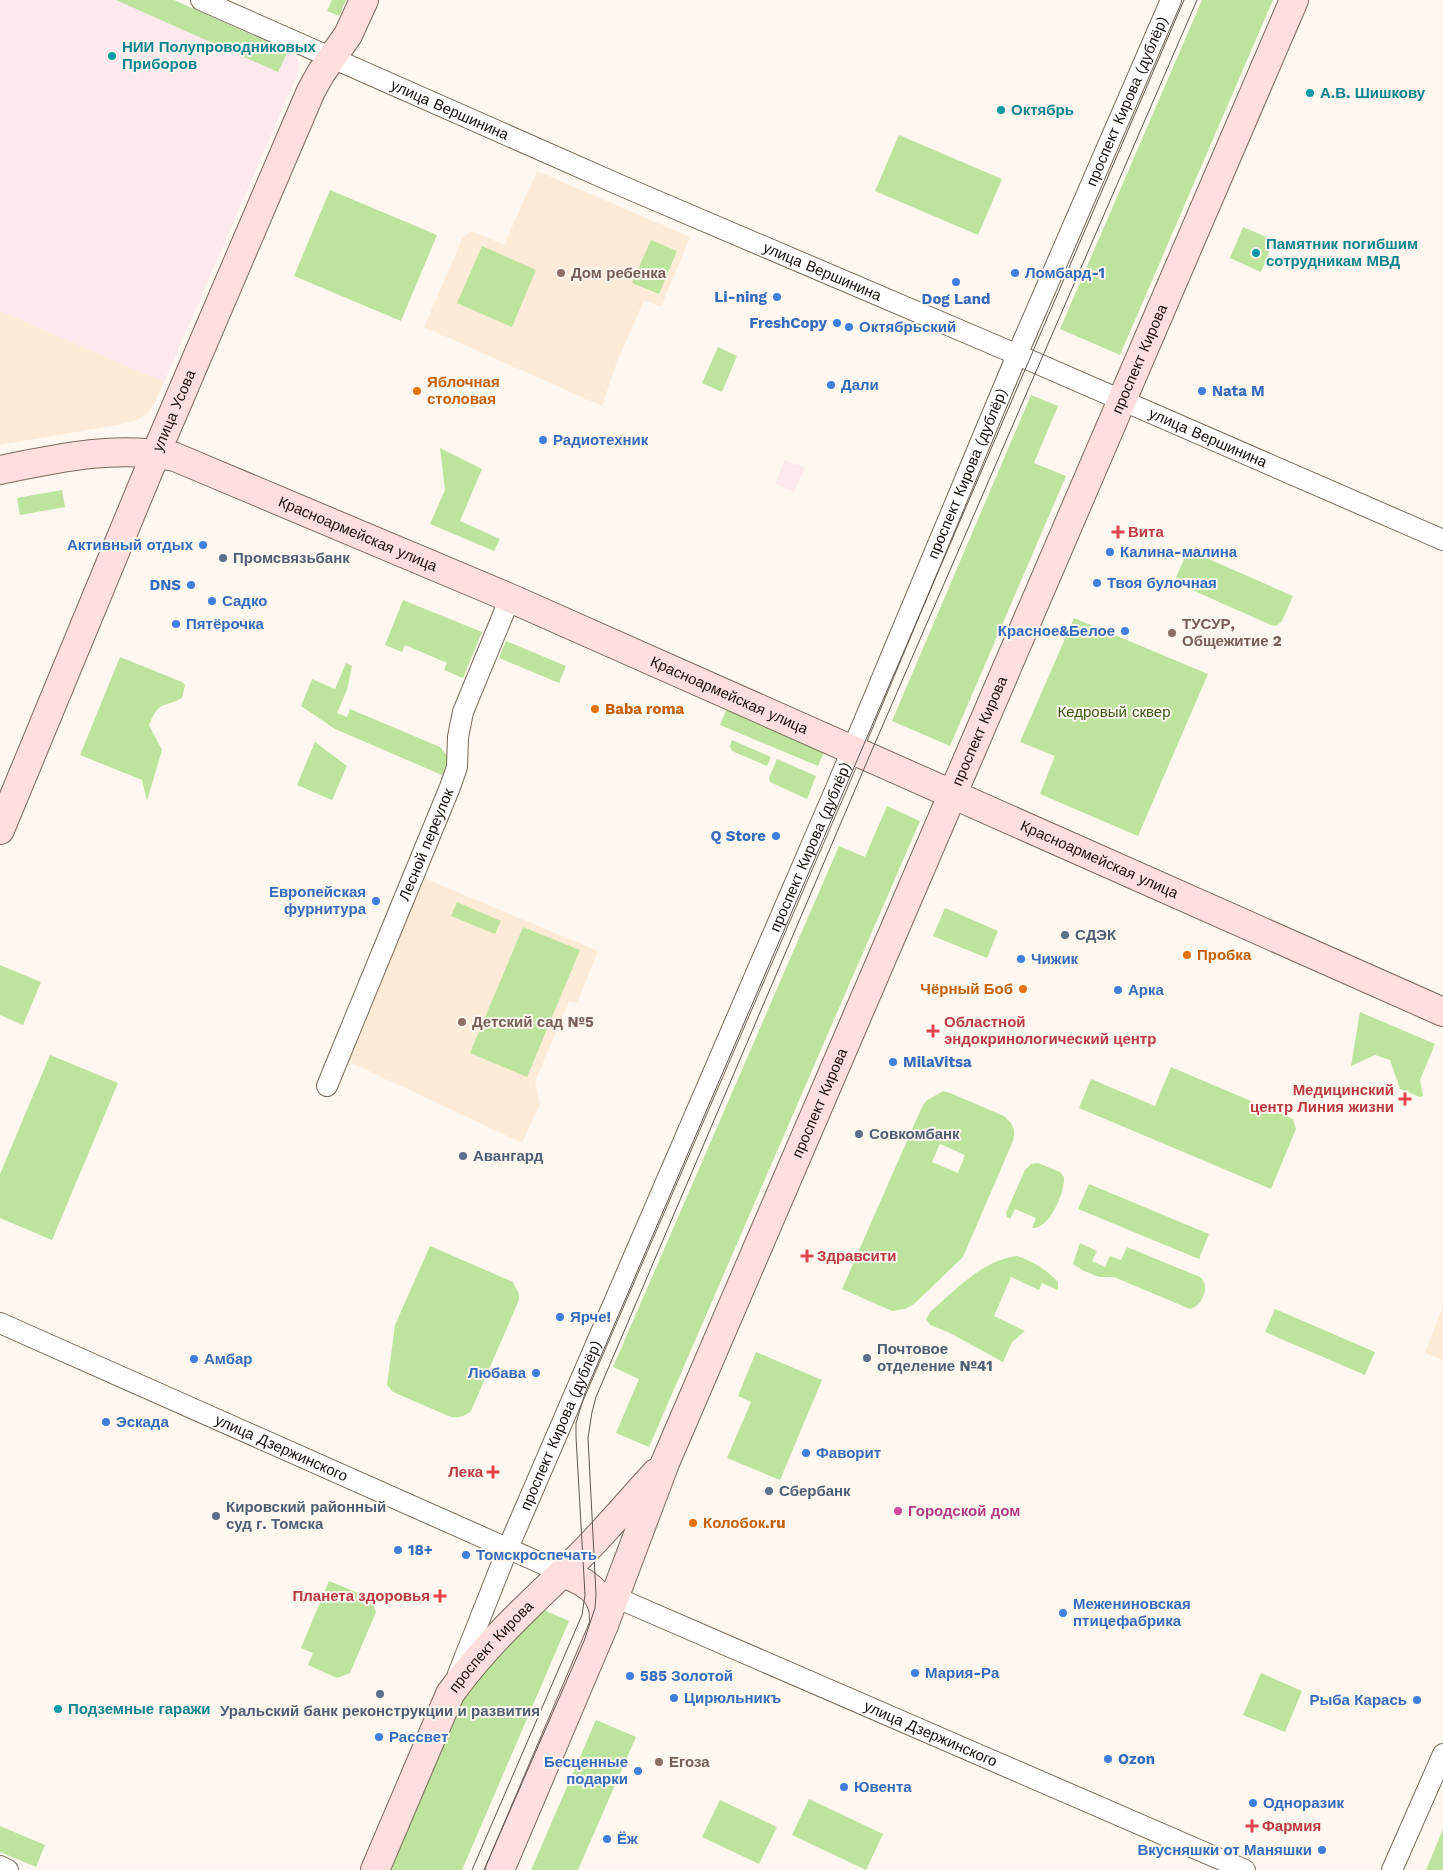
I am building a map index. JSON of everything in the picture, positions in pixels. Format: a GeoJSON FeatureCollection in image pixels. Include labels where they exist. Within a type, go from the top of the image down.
{"type":"FeatureCollection","features":[{"type":"Feature","properties":{"kind":"main road","name":"улица Усова"},"geometry":{"type":"LineString","coordinates":[[0,830],[156,453],[311,91],[352,26],[364,0]]}},
{"type":"Feature","properties":{"kind":"main road","name":"проспект Кирова"},"geometry":{"type":"LineString","coordinates":[[500,1870],[615,1598],[665,1463],[954,795],[1294,0]]}},
{"type":"Feature","properties":{"kind":"main road","name":"Красноармейская улица"},"geometry":{"type":"LineString","coordinates":[[0,470],[92,453],[156,453],[191,463],[510,598],[1443,1012]]}},
{"type":"Feature","properties":{"kind":"main road","name":"проспект Кирова"},"geometry":{"type":"LineString","coordinates":[[375,1870],[450,1694],[487,1648],[592,1543],[665,1463]]}},
{"type":"Feature","properties":{"kind":"main road"},"geometry":{"type":"LineString","coordinates":[[562,1572],[584,1583],[596,1594],[602,1604],[604,1625]]}},
{"type":"Feature","properties":{"kind":"street","name":"улица Вершинина"},"geometry":{"type":"LineString","coordinates":[[201,0],[784,256],[1443,540]]}},
{"type":"Feature","properties":{"kind":"street","name":"проспект Кирова (дублёр)"},"geometry":{"type":"LineString","coordinates":[[450,1694],[508,1548],[852,749],[1017,355],[1171,0]]}},
{"type":"Feature","properties":{"kind":"street","name":"Лесной переулок"},"geometry":{"type":"LineString","coordinates":[[327,1086],[450,787],[457,766],[458,737],[463,712],[510,598]]}},
{"type":"Feature","properties":{"kind":"street","name":"улица Дзержинского"},"geometry":{"type":"LineString","coordinates":[[0,1323],[562,1572]]}},
{"type":"Feature","properties":{"kind":"street","name":"улица Дзержинского"},"geometry":{"type":"LineString","coordinates":[[615,1598],[1245,1870]]}},
{"type":"Feature","properties":{"kind":"street"},"geometry":{"type":"LineString","coordinates":[[1392,1870],[1443,1754]]}},
{"type":"Feature","properties":{"kind":"street"},"geometry":{"type":"LineString","coordinates":[[0,1866],[8,1870]]}},
{"type":"Feature","properties":{"kind":"shaded area"},"geometry":{"type":"Polygon","coordinates":[[[0,0],[174,0],[288,51],[297,58],[299,66],[297,75],[164,382],[0,311],[0,0]]]}},
{"type":"Feature","properties":{"kind":"shaded area","name":"Дом ребенка"},"geometry":{"type":"Polygon","coordinates":[[[537,171],[690,237],[661,307],[644,300],[617,362],[602,406],[424,327],[463,237],[472,231],[504,245],[537,171]]]}},
{"type":"Feature","properties":{"kind":"shaded area"},"geometry":{"type":"Polygon","coordinates":[[[0,311],[164,382],[154,404],[147,414],[122,424],[0,445],[0,311]]]}},
{"type":"Feature","properties":{"kind":"shaded area"},"geometry":{"type":"Polygon","coordinates":[[[785,460],[805,468],[794,492],[775,484],[785,460]]]}},
{"type":"Feature","properties":{"kind":"shaded area","name":"Детский сад №5"},"geometry":{"type":"Polygon","coordinates":[[[424,878],[598,951],[577,1003],[569,1001],[535,1082],[540,1104],[522,1143],[348,1061],[424,878]]]}},
{"type":"Feature","properties":{"kind":"shaded area"},"geometry":{"type":"Polygon","coordinates":[[[1443,1306],[1443,1360],[1425,1353],[1443,1306]]]}},
{"type":"Feature","properties":{"kind":"green space"},"geometry":{"type":"Polygon","coordinates":[[[116,0],[174,0],[288,51],[278,72],[116,0]]]}},
{"type":"Feature","properties":{"kind":"green space"},"geometry":{"type":"Polygon","coordinates":[[[332,0],[346,0],[339,16],[327,11],[332,0]]]}},
{"type":"Feature","properties":{"kind":"green space"},"geometry":{"type":"Polygon","coordinates":[[[1202,0],[1273,0],[1120,355],[1060,329],[1202,0]]]}},
{"type":"Feature","properties":{"kind":"green space"},"geometry":{"type":"Polygon","coordinates":[[[899,135],[1002,179],[978,235],[875,191],[899,135]]]}},
{"type":"Feature","properties":{"kind":"green space"},"geometry":{"type":"Polygon","coordinates":[[[330,190],[437,235],[401,321],[294,276],[330,190]]]}},
{"type":"Feature","properties":{"kind":"green space"},"geometry":{"type":"Polygon","coordinates":[[[1243,227],[1274,240],[1261,272],[1230,258],[1243,227]]]}},
{"type":"Feature","properties":{"kind":"green space"},"geometry":{"type":"Polygon","coordinates":[[[651,240],[677,251],[659,294],[632,283],[651,240]]]}},
{"type":"Feature","properties":{"kind":"green space"},"geometry":{"type":"Polygon","coordinates":[[[482,246],[536,270],[512,327],[457,303],[482,246]]]}},
{"type":"Feature","properties":{"kind":"green space"},"geometry":{"type":"Polygon","coordinates":[[[718,347],[737,356],[722,392],[702,383],[718,347]]]}},
{"type":"Feature","properties":{"kind":"green space"},"geometry":{"type":"Polygon","coordinates":[[[1031,395],[1058,406],[1034,463],[1066,476],[950,746],[892,721],[1031,395]]]}},
{"type":"Feature","properties":{"kind":"green space"},"geometry":{"type":"Polygon","coordinates":[[[440,448],[482,469],[460,521],[500,539],[494,551],[430,524],[445,490],[440,448]]]}},
{"type":"Feature","properties":{"kind":"green space"},"geometry":{"type":"Polygon","coordinates":[[[62,490],[65,507],[20,515],[17,498],[62,490]]]}},
{"type":"Feature","properties":{"kind":"green space"},"geometry":{"type":"Polygon","coordinates":[[[1188,550],[1293,596],[1282,621],[1276,626],[1271,625],[1174,582],[1188,550]]]}},
{"type":"Feature","properties":{"kind":"green space"},"geometry":{"type":"Polygon","coordinates":[[[403,600],[482,632],[463,678],[444,670],[447,663],[405,645],[402,652],[385,645],[403,600]]]}},
{"type":"Feature","properties":{"kind":"green space","name":"Кедровый сквер"},"geometry":{"type":"Polygon","coordinates":[[[1074,618],[1208,674],[1138,836],[1040,794],[1055,756],[1020,742],[1074,618]]]}},
{"type":"Feature","properties":{"kind":"green space"},"geometry":{"type":"Polygon","coordinates":[[[506,641],[566,666],[559,683],[499,658],[506,641]]]}},
{"type":"Feature","properties":{"kind":"green space"},"geometry":{"type":"Polygon","coordinates":[[[120,657],[182,682],[185,685],[182,698],[159,708],[149,725],[162,750],[147,801],[142,780],[80,755],[120,657]]]}},
{"type":"Feature","properties":{"kind":"green space"},"geometry":{"type":"Polygon","coordinates":[[[346,663],[352,666],[347,690],[337,713],[347,717],[350,709],[440,747],[449,758],[442,775],[335,729],[301,706],[312,679],[335,689],[346,663]]]}},
{"type":"Feature","properties":{"kind":"green space"},"geometry":{"type":"Polygon","coordinates":[[[727,708],[825,750],[818,766],[720,725],[727,708]]]}},
{"type":"Feature","properties":{"kind":"green space"},"geometry":{"type":"Polygon","coordinates":[[[732,740],[771,757],[767,766],[732,751],[730,746],[732,740]]]}},
{"type":"Feature","properties":{"kind":"green space"},"geometry":{"type":"Polygon","coordinates":[[[315,742],[347,766],[332,800],[297,785],[315,742]]]}},
{"type":"Feature","properties":{"kind":"green space"},"geometry":{"type":"Polygon","coordinates":[[[777,759],[816,776],[807,799],[770,782],[769,778],[777,759]]]}},
{"type":"Feature","properties":{"kind":"green space"},"geometry":{"type":"Polygon","coordinates":[[[887,806],[920,821],[649,1447],[616,1433],[639,1379],[613,1367],[839,846],[865,857],[887,806]]]}},
{"type":"Feature","properties":{"kind":"green space"},"geometry":{"type":"Polygon","coordinates":[[[457,902],[501,921],[495,934],[451,916],[457,902]]]}},
{"type":"Feature","properties":{"kind":"green space"},"geometry":{"type":"Polygon","coordinates":[[[945,908],[998,931],[987,958],[933,936],[945,908]]]}},
{"type":"Feature","properties":{"kind":"green space"},"geometry":{"type":"Polygon","coordinates":[[[523,927],[580,950],[527,1077],[470,1053],[523,927]]]}},
{"type":"Feature","properties":{"kind":"green space"},"geometry":{"type":"Polygon","coordinates":[[[0,965],[41,982],[23,1025],[0,1015],[0,965]]]}},
{"type":"Feature","properties":{"kind":"green space"},"geometry":{"type":"Polygon","coordinates":[[[1360,1012],[1435,1044],[1420,1080],[1423,1096],[1420,1097],[1400,1089],[1390,1060],[1375,1055],[1351,1066],[1360,1012]]]}},
{"type":"Feature","properties":{"kind":"green space"},"geometry":{"type":"Polygon","coordinates":[[[50,1055],[118,1083],[52,1240],[0,1218],[0,1174],[50,1055]]]}},
{"type":"Feature","properties":{"kind":"green space"},"geometry":{"type":"Polygon","coordinates":[[[1171,1067],[1293,1119],[1296,1129],[1271,1189],[1079,1108],[1091,1079],[1155,1106],[1171,1067]]]}},
{"type":"Feature","properties":{"kind":"green space"},"geometry":{"type":"Polygon","coordinates":[[[943,1091],[950,1093],[1004,1116],[1013,1127],[1014,1137],[963,1257],[914,1304],[905,1309],[892,1311],[842,1289],[926,1101],[943,1091]],[[940,1144],[932,1162],[958,1173],[965,1155],[940,1144]]]}},
{"type":"Feature","properties":{"kind":"green space"},"geometry":{"type":"Polygon","coordinates":[[[1038,1163],[1060,1172],[1064,1177],[1064,1184],[1059,1200],[1045,1223],[1039,1227],[1032,1228],[1036,1218],[1015,1209],[1010,1219],[1006,1213],[1025,1170],[1031,1164],[1038,1163]]]}},
{"type":"Feature","properties":{"kind":"green space"},"geometry":{"type":"Polygon","coordinates":[[[1089,1184],[1209,1234],[1199,1259],[1078,1209],[1089,1184]]]}},
{"type":"Feature","properties":{"kind":"green space"},"geometry":{"type":"Polygon","coordinates":[[[1080,1243],[1097,1251],[1092,1261],[1105,1267],[1110,1256],[1121,1260],[1127,1247],[1200,1277],[1205,1285],[1204,1295],[1198,1304],[1190,1309],[1114,1277],[1099,1277],[1082,1270],[1073,1264],[1080,1243]]]}},
{"type":"Feature","properties":{"kind":"green space"},"geometry":{"type":"Polygon","coordinates":[[[430,1246],[513,1282],[519,1294],[519,1300],[471,1411],[460,1417],[451,1417],[393,1392],[387,1385],[395,1325],[430,1246]]]}},
{"type":"Feature","properties":{"kind":"green space"},"geometry":{"type":"Polygon","coordinates":[[[1017,1256],[1034,1263],[1049,1274],[1058,1282],[1058,1290],[1042,1283],[1039,1290],[1011,1277],[994,1316],[1025,1331],[1012,1342],[1003,1362],[948,1332],[930,1325],[926,1319],[930,1312],[959,1286],[992,1263],[1017,1256]]]}},
{"type":"Feature","properties":{"kind":"green space"},"geometry":{"type":"Polygon","coordinates":[[[1275,1309],[1375,1352],[1365,1375],[1265,1332],[1275,1309]]]}},
{"type":"Feature","properties":{"kind":"green space"},"geometry":{"type":"Polygon","coordinates":[[[756,1352],[822,1380],[780,1480],[727,1458],[751,1402],[738,1396],[756,1352]]]}},
{"type":"Feature","properties":{"kind":"green space"},"geometry":{"type":"Polygon","coordinates":[[[329,1581],[370,1598],[376,1612],[350,1673],[337,1678],[308,1665],[313,1653],[301,1648],[329,1581]]]}},
{"type":"Feature","properties":{"kind":"green space"},"geometry":{"type":"Polygon","coordinates":[[[544,1610],[569,1621],[462,1870],[389,1870],[461,1699],[490,1660],[544,1610]]]}},
{"type":"Feature","properties":{"kind":"green space"},"geometry":{"type":"Polygon","coordinates":[[[1261,1673],[1302,1691],[1285,1732],[1243,1715],[1261,1673]]]}},
{"type":"Feature","properties":{"kind":"green space"},"geometry":{"type":"Polygon","coordinates":[[[596,1720],[636,1737],[578,1870],[531,1870],[596,1720]]]}},
{"type":"Feature","properties":{"kind":"green space"},"geometry":{"type":"Polygon","coordinates":[[[809,1799],[883,1834],[866,1870],[792,1835],[809,1799]]]}},
{"type":"Feature","properties":{"kind":"green space"},"geometry":{"type":"Polygon","coordinates":[[[720,1800],[777,1827],[759,1864],[702,1837],[720,1800]]]}},
{"type":"Feature","properties":{"kind":"green space"},"geometry":{"type":"Polygon","coordinates":[[[0,1826],[45,1845],[36,1867],[0,1852],[0,1826]]]}},
{"type":"Feature","properties":{"kind":"green space"},"geometry":{"type":"Polygon","coordinates":[[[1443,1829],[1443,1870],[1426,1870],[1443,1829]]]}},
{"type":"Feature","properties":{"kind":"tram line"},"geometry":{"type":"LineString","coordinates":[[472,1870],[582,1615],[585,1595],[576,1423],[585,1393],[1184,0]]}},
{"type":"Feature","properties":{"kind":"tram line"},"geometry":{"type":"LineString","coordinates":[[484,1870],[584,1641],[595,1608],[596,1594],[588,1438],[596,1397],[869,757],[1197,0]]}},
{"type":"Feature","properties":{"kind":"place","name":"НИИ Полупроводниковых Приборов"},"geometry":{"type":"Point","coordinates":[112,56]}},
{"type":"Feature","properties":{"kind":"place","name":"А.В. Шишкову"},"geometry":{"type":"Point","coordinates":[1310,93]}},
{"type":"Feature","properties":{"kind":"place","name":"Октябрь"},"geometry":{"type":"Point","coordinates":[1001,110]}},
{"type":"Feature","properties":{"kind":"place","name":"Памятник погибшим сотрудникам МВД"},"geometry":{"type":"Point","coordinates":[1256,253]}},
{"type":"Feature","properties":{"kind":"place","name":"Дом ребенка"},"geometry":{"type":"Point","coordinates":[561,273]}},
{"type":"Feature","properties":{"kind":"place","name":"Ломбард-1"},"geometry":{"type":"Point","coordinates":[1015,273]}},
{"type":"Feature","properties":{"kind":"place","name":"Dog Land"},"geometry":{"type":"Point","coordinates":[956,282]}},
{"type":"Feature","properties":{"kind":"place","name":"Li-ning"},"geometry":{"type":"Point","coordinates":[777,297]}},
{"type":"Feature","properties":{"kind":"place","name":"FreshCopy"},"geometry":{"type":"Point","coordinates":[837,323]}},
{"type":"Feature","properties":{"kind":"place","name":"Октябрьский"},"geometry":{"type":"Point","coordinates":[849,327]}},
{"type":"Feature","properties":{"kind":"place","name":"Дали"},"geometry":{"type":"Point","coordinates":[831,385]}},
{"type":"Feature","properties":{"kind":"place","name":"Яблочная столовая"},"geometry":{"type":"Point","coordinates":[417,391]}},
{"type":"Feature","properties":{"kind":"place","name":"Nata M"},"geometry":{"type":"Point","coordinates":[1202,391]}},
{"type":"Feature","properties":{"kind":"place","name":"Радиотехник"},"geometry":{"type":"Point","coordinates":[543,440]}},
{"type":"Feature","properties":{"kind":"place","name":"Вита"},"geometry":{"type":"Point","coordinates":[1118,532]}},
{"type":"Feature","properties":{"kind":"place","name":"Активный отдых"},"geometry":{"type":"Point","coordinates":[203,545]}},
{"type":"Feature","properties":{"kind":"place","name":"Калина-малина"},"geometry":{"type":"Point","coordinates":[1110,552]}},
{"type":"Feature","properties":{"kind":"place","name":"Промсвязьбанк"},"geometry":{"type":"Point","coordinates":[223,558]}},
{"type":"Feature","properties":{"kind":"place","name":"Твоя булочная"},"geometry":{"type":"Point","coordinates":[1097,583]}},
{"type":"Feature","properties":{"kind":"place","name":"DNS"},"geometry":{"type":"Point","coordinates":[191,585]}},
{"type":"Feature","properties":{"kind":"place","name":"Садко"},"geometry":{"type":"Point","coordinates":[212,601]}},
{"type":"Feature","properties":{"kind":"place","name":"Пятёрочка"},"geometry":{"type":"Point","coordinates":[176,624]}},
{"type":"Feature","properties":{"kind":"place","name":"Красное&Белое"},"geometry":{"type":"Point","coordinates":[1125,631]}},
{"type":"Feature","properties":{"kind":"place","name":"ТУСУР, Общежитие 2"},"geometry":{"type":"Point","coordinates":[1172,633]}},
{"type":"Feature","properties":{"kind":"place","name":"Baba roma"},"geometry":{"type":"Point","coordinates":[595,709]}},
{"type":"Feature","properties":{"kind":"place","name":"Q Store"},"geometry":{"type":"Point","coordinates":[776,836]}},
{"type":"Feature","properties":{"kind":"place","name":"Европейская фурнитура"},"geometry":{"type":"Point","coordinates":[376,901]}},
{"type":"Feature","properties":{"kind":"place","name":"СДЭК"},"geometry":{"type":"Point","coordinates":[1065,935]}},
{"type":"Feature","properties":{"kind":"place","name":"Пробка"},"geometry":{"type":"Point","coordinates":[1187,955]}},
{"type":"Feature","properties":{"kind":"place","name":"Чижик"},"geometry":{"type":"Point","coordinates":[1021,959]}},
{"type":"Feature","properties":{"kind":"place","name":"Чёрный Боб"},"geometry":{"type":"Point","coordinates":[1023,989]}},
{"type":"Feature","properties":{"kind":"place","name":"Арка"},"geometry":{"type":"Point","coordinates":[1118,990]}},
{"type":"Feature","properties":{"kind":"place","name":"Детский сад №5"},"geometry":{"type":"Point","coordinates":[462,1022]}},
{"type":"Feature","properties":{"kind":"place","name":"Областной эндокринологический центр"},"geometry":{"type":"Point","coordinates":[933,1031]}},
{"type":"Feature","properties":{"kind":"place","name":"MilaVitsa"},"geometry":{"type":"Point","coordinates":[893,1062]}},
{"type":"Feature","properties":{"kind":"place","name":"Медицинский центр Линия жизни"},"geometry":{"type":"Point","coordinates":[1405,1099]}},
{"type":"Feature","properties":{"kind":"place","name":"Совкомбанк"},"geometry":{"type":"Point","coordinates":[859,1134]}},
{"type":"Feature","properties":{"kind":"place","name":"Авангард"},"geometry":{"type":"Point","coordinates":[463,1156]}},
{"type":"Feature","properties":{"kind":"place","name":"Здравсити"},"geometry":{"type":"Point","coordinates":[807,1256]}},
{"type":"Feature","properties":{"kind":"place","name":"Ярче!"},"geometry":{"type":"Point","coordinates":[560,1317]}},
{"type":"Feature","properties":{"kind":"place","name":"Почтовое отделение №41"},"geometry":{"type":"Point","coordinates":[867,1358]}},
{"type":"Feature","properties":{"kind":"place","name":"Амбар"},"geometry":{"type":"Point","coordinates":[194,1359]}},
{"type":"Feature","properties":{"kind":"place","name":"Любава"},"geometry":{"type":"Point","coordinates":[536,1373]}},
{"type":"Feature","properties":{"kind":"place","name":"Эскада"},"geometry":{"type":"Point","coordinates":[106,1422]}},
{"type":"Feature","properties":{"kind":"place","name":"Фаворит"},"geometry":{"type":"Point","coordinates":[806,1453]}},
{"type":"Feature","properties":{"kind":"place","name":"Лека"},"geometry":{"type":"Point","coordinates":[493,1472]}},
{"type":"Feature","properties":{"kind":"place","name":"Сбербанк"},"geometry":{"type":"Point","coordinates":[769,1491]}},
{"type":"Feature","properties":{"kind":"place","name":"Городской дом"},"geometry":{"type":"Point","coordinates":[898,1511]}},
{"type":"Feature","properties":{"kind":"place","name":"Кировский районный суд г. Томска"},"geometry":{"type":"Point","coordinates":[216,1516]}},
{"type":"Feature","properties":{"kind":"place","name":"Колобок.ru"},"geometry":{"type":"Point","coordinates":[693,1523]}},
{"type":"Feature","properties":{"kind":"place","name":"18+"},"geometry":{"type":"Point","coordinates":[398,1550]}},
{"type":"Feature","properties":{"kind":"place","name":"Томскроспечать"},"geometry":{"type":"Point","coordinates":[466,1555]}},
{"type":"Feature","properties":{"kind":"place","name":"Планета здоровья"},"geometry":{"type":"Point","coordinates":[440,1596]}},
{"type":"Feature","properties":{"kind":"place","name":"Межениновская птицефабрика"},"geometry":{"type":"Point","coordinates":[1063,1613]}},
{"type":"Feature","properties":{"kind":"place","name":"Мария-Ра"},"geometry":{"type":"Point","coordinates":[915,1673]}},
{"type":"Feature","properties":{"kind":"place","name":"585 Золотой"},"geometry":{"type":"Point","coordinates":[630,1676]}},
{"type":"Feature","properties":{"kind":"place","name":"Уральский банк реконструкции и развития"},"geometry":{"type":"Point","coordinates":[380,1694]}},
{"type":"Feature","properties":{"kind":"place","name":"Цирюльникъ"},"geometry":{"type":"Point","coordinates":[674,1698]}},
{"type":"Feature","properties":{"kind":"place","name":"Рыба Карась"},"geometry":{"type":"Point","coordinates":[1417,1700]}},
{"type":"Feature","properties":{"kind":"place","name":"Подземные гаражи"},"geometry":{"type":"Point","coordinates":[58,1709]}},
{"type":"Feature","properties":{"kind":"place","name":"Рассвет"},"geometry":{"type":"Point","coordinates":[379,1737]}},
{"type":"Feature","properties":{"kind":"place","name":"Ozon"},"geometry":{"type":"Point","coordinates":[1108,1759]}},
{"type":"Feature","properties":{"kind":"place","name":"Егоза"},"geometry":{"type":"Point","coordinates":[659,1762]}},
{"type":"Feature","properties":{"kind":"place","name":"Бесценные подарки"},"geometry":{"type":"Point","coordinates":[638,1771]}},
{"type":"Feature","properties":{"kind":"place","name":"Ювента"},"geometry":{"type":"Point","coordinates":[844,1787]}},
{"type":"Feature","properties":{"kind":"place","name":"Одноразик"},"geometry":{"type":"Point","coordinates":[1253,1803]}},
{"type":"Feature","properties":{"kind":"place","name":"Фармия"},"geometry":{"type":"Point","coordinates":[1252,1826]}},
{"type":"Feature","properties":{"kind":"place","name":"Ёж"},"geometry":{"type":"Point","coordinates":[607,1839]}},
{"type":"Feature","properties":{"kind":"place","name":"Вкусняшки от Маняшки"},"geometry":{"type":"Point","coordinates":[1322,1850]}}]}
